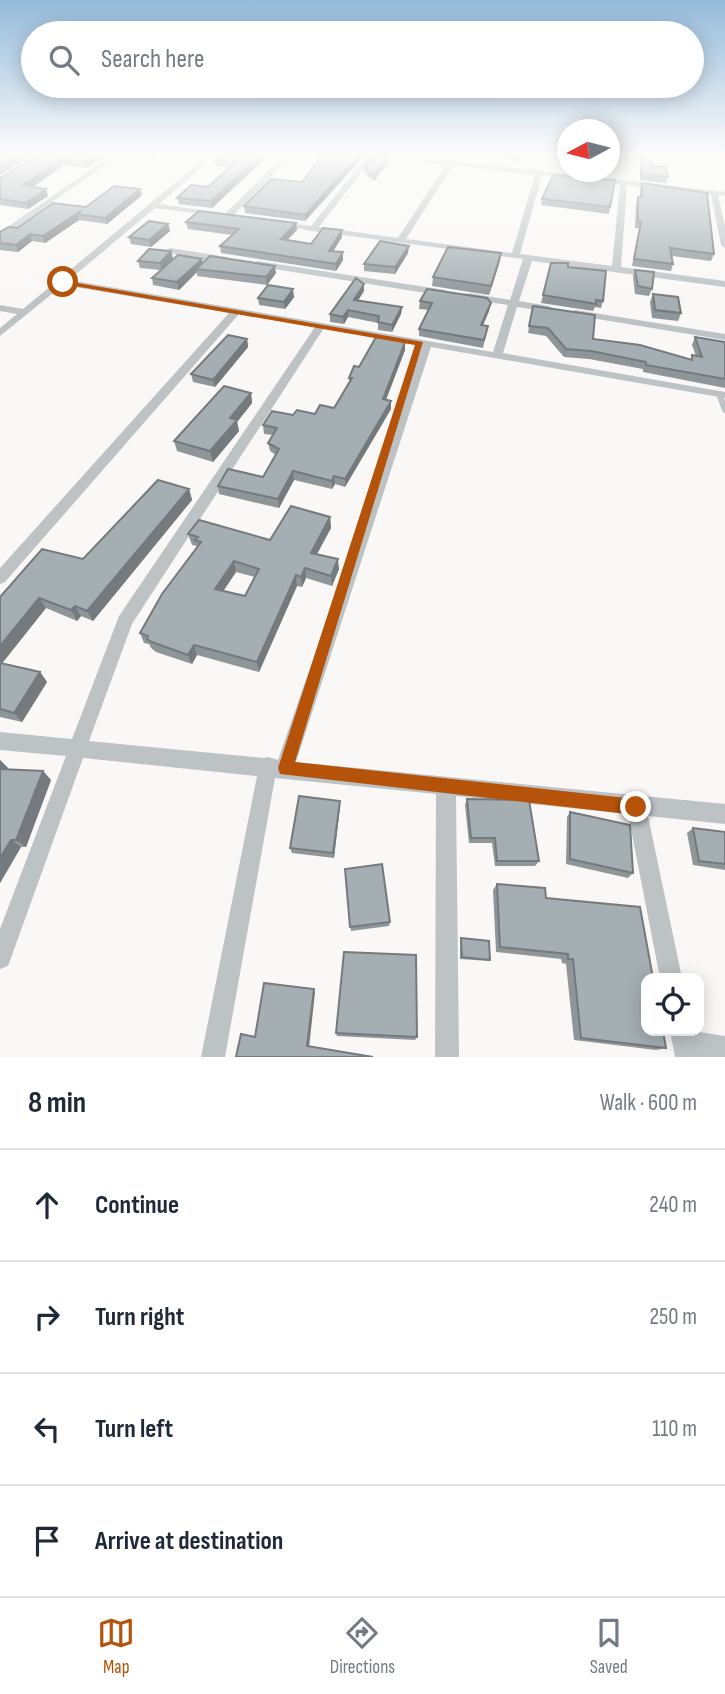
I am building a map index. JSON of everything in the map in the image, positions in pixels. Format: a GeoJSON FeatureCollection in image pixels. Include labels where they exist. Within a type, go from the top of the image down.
{"type":"FeatureCollection","features":[{"type":"Feature","properties":{"kind":"street"},"geometry":{"type":"LineString","coordinates":[[0,236],[49,202]]}},
{"type":"Feature","properties":{"kind":"street"},"geometry":{"type":"LineString","coordinates":[[0,333],[156,202]]}},
{"type":"Feature","properties":{"kind":"street"},"geometry":{"type":"LineString","coordinates":[[228,216],[241,202]]}},
{"type":"Feature","properties":{"kind":"street"},"geometry":{"type":"LineString","coordinates":[[313,229],[334,202]]}},
{"type":"Feature","properties":{"kind":"street"},"geometry":{"type":"LineString","coordinates":[[400,241],[425,202]]}},
{"type":"Feature","properties":{"kind":"street"},"geometry":{"type":"LineString","coordinates":[[515,257],[531,202]]}},
{"type":"Feature","properties":{"kind":"street"},"geometry":{"type":"LineString","coordinates":[[617,270],[622,202]]}},
{"type":"Feature","properties":{"kind":"street"},"geometry":{"type":"LineString","coordinates":[[716,202],[725,245]]}},
{"type":"Feature","properties":{"kind":"street"},"geometry":{"type":"LineString","coordinates":[[153,205],[240,218]]}},
{"type":"Feature","properties":{"kind":"street"},"geometry":{"type":"LineString","coordinates":[[264,222],[725,284]]}},
{"type":"Feature","properties":{"kind":"street"},"geometry":{"type":"LineString","coordinates":[[170,251],[239,262]]}},
{"type":"Feature","properties":{"kind":"street"},"geometry":{"type":"LineString","coordinates":[[497,356],[528,258]]}},
{"type":"Feature","properties":{"kind":"street"},"geometry":{"type":"LineString","coordinates":[[253,264],[725,337]]}},
{"type":"Feature","properties":{"kind":"street"},"geometry":{"type":"LineString","coordinates":[[63,282],[722,395]]}},
{"type":"Feature","properties":{"kind":"street"},"geometry":{"type":"LineString","coordinates":[[0,309],[24,312]]}},
{"type":"Feature","properties":{"kind":"street"},"geometry":{"type":"LineString","coordinates":[[0,578],[237,310]]}},
{"type":"Feature","properties":{"kind":"street"},"geometry":{"type":"LineString","coordinates":[[0,958],[134,606],[321,325]]}},
{"type":"Feature","properties":{"kind":"street"},"geometry":{"type":"LineString","coordinates":[[213,1057],[276,767],[424,344]]}},
{"type":"Feature","properties":{"kind":"street"},"geometry":{"type":"LineString","coordinates":[[0,741],[725,814]]}},
{"type":"Feature","properties":{"kind":"street"},"geometry":{"type":"LineString","coordinates":[[446,786],[447,1057]]}},
{"type":"Feature","properties":{"kind":"street"},"geometry":{"type":"LineString","coordinates":[[636,807],[670,973]]}},
{"type":"Feature","properties":{"kind":"street"},"geometry":{"type":"LineString","coordinates":[[684,1044],[725,1048]]}},
{"type":"Feature","properties":{"kind":"lane"},"geometry":{"type":"LineString","coordinates":[[722,395],[725,410]]}},
{"type":"Feature","properties":{"kind":"building"},"geometry":{"type":"Polygon","coordinates":[[[92,202],[124,202],[105,218],[77,214],[82,210],[43,236],[30,234],[16,245],[0,243],[0,232],[9,227],[17,228],[53,203],[86,207],[92,202]]]}},
{"type":"Feature","properties":{"kind":"building"},"geometry":{"type":"Polygon","coordinates":[[[248,202],[316,202],[305,215],[244,206],[248,202]]]}},
{"type":"Feature","properties":{"kind":"building"},"geometry":{"type":"Polygon","coordinates":[[[570,202],[611,202],[610,207],[570,202]]]}},
{"type":"Feature","properties":{"kind":"building"},"geometry":{"type":"Polygon","coordinates":[[[638,202],[708,202],[714,254],[670,248],[673,264],[634,259],[641,222],[638,221],[638,202]]]}},
{"type":"Feature","properties":{"kind":"building"},"geometry":{"type":"Polygon","coordinates":[[[199,211],[296,223],[281,239],[311,244],[323,228],[342,230],[329,251],[343,252],[336,264],[220,246],[239,229],[186,222],[199,211]]]}},
{"type":"Feature","properties":{"kind":"building"},"geometry":{"type":"Polygon","coordinates":[[[149,221],[168,224],[149,240],[129,237],[149,221]]]}},
{"type":"Feature","properties":{"kind":"building"},"geometry":{"type":"Polygon","coordinates":[[[380,241],[409,246],[395,267],[364,264],[380,241]]]}},
{"type":"Feature","properties":{"kind":"building"},"geometry":{"type":"Polygon","coordinates":[[[448,247],[501,253],[491,286],[433,277],[448,247]]]}},
{"type":"Feature","properties":{"kind":"building"},"geometry":{"type":"Polygon","coordinates":[[[149,249],[171,251],[160,263],[138,261],[149,249]]]}},
{"type":"Feature","properties":{"kind":"building"},"geometry":{"type":"Polygon","coordinates":[[[178,255],[202,259],[177,282],[152,278],[178,255]]]}},
{"type":"Feature","properties":{"kind":"building"},"geometry":{"type":"Polygon","coordinates":[[[210,256],[275,266],[266,277],[196,269],[210,256]]]}},
{"type":"Feature","properties":{"kind":"building"},"geometry":{"type":"Polygon","coordinates":[[[551,263],[568,263],[568,267],[606,271],[603,301],[596,300],[596,304],[543,295],[551,263]]]}},
{"type":"Feature","properties":{"kind":"building"},"geometry":{"type":"Polygon","coordinates":[[[635,270],[654,272],[652,289],[638,286],[635,270]]]}},
{"type":"Feature","properties":{"kind":"building"},"geometry":{"type":"Polygon","coordinates":[[[356,278],[364,284],[354,300],[402,307],[392,325],[378,322],[379,316],[348,310],[343,317],[330,314],[356,278]]]}},
{"type":"Feature","properties":{"kind":"building"},"geometry":{"type":"Polygon","coordinates":[[[268,285],[293,289],[284,302],[258,298],[268,285]]]}},
{"type":"Feature","properties":{"kind":"building"},"geometry":{"type":"Polygon","coordinates":[[[427,289],[487,298],[491,303],[481,325],[488,326],[484,340],[419,329],[432,303],[420,301],[427,289]]]}},
{"type":"Feature","properties":{"kind":"building"},"geometry":{"type":"Polygon","coordinates":[[[653,294],[678,297],[681,313],[655,310],[653,294]]]}},
{"type":"Feature","properties":{"kind":"building"},"geometry":{"type":"Polygon","coordinates":[[[533,306],[595,315],[593,339],[640,345],[692,360],[692,355],[702,357],[695,337],[725,342],[725,379],[646,365],[646,362],[591,351],[566,349],[548,328],[529,326],[533,306]]]}},
{"type":"Feature","properties":{"kind":"building"},"geometry":{"type":"Polygon","coordinates":[[[228,335],[247,339],[213,380],[191,374],[228,335]]]}},
{"type":"Feature","properties":{"kind":"building"},"geometry":{"type":"Polygon","coordinates":[[[376,337],[405,342],[383,399],[391,401],[345,479],[334,476],[332,481],[293,471],[278,499],[218,486],[228,469],[263,477],[279,449],[268,443],[277,428],[263,425],[272,411],[293,415],[297,410],[315,414],[320,405],[334,408],[352,378],[349,378],[354,366],[359,367],[376,337]]]}},
{"type":"Feature","properties":{"kind":"building"},"geometry":{"type":"Polygon","coordinates":[[[224,386],[251,393],[230,418],[237,420],[210,451],[174,441],[224,386]]]}},
{"type":"Feature","properties":{"kind":"building"},"geometry":{"type":"Polygon","coordinates":[[[158,480],[189,489],[87,611],[75,606],[71,610],[39,598],[0,646],[0,597],[42,549],[83,559],[158,480]]]}},
{"type":"Feature","properties":{"kind":"building"},"geometry":{"type":"Polygon","coordinates":[[[291,506],[330,517],[311,553],[338,559],[331,576],[305,568],[301,577],[296,575],[257,662],[194,645],[188,655],[152,642],[147,639],[148,636],[140,633],[162,594],[201,542],[195,540],[198,537],[188,534],[199,520],[270,540],[291,506]],[[234,561],[215,589],[245,596],[259,569],[234,561]]]}},
{"type":"Feature","properties":{"kind":"building"},"geometry":{"type":"Polygon","coordinates":[[[0,663],[40,672],[14,713],[0,709],[0,663]]]}},
{"type":"Feature","properties":{"kind":"building"},"geometry":{"type":"Polygon","coordinates":[[[0,769],[43,771],[16,840],[11,840],[0,858],[0,769]]]}},
{"type":"Feature","properties":{"kind":"building"},"geometry":{"type":"Polygon","coordinates":[[[299,796],[340,801],[333,853],[290,848],[299,796]]]}},
{"type":"Feature","properties":{"kind":"building"},"geometry":{"type":"Polygon","coordinates":[[[467,799],[529,800],[539,861],[497,861],[495,838],[471,838],[467,799]]]}},
{"type":"Feature","properties":{"kind":"building"},"geometry":{"type":"Polygon","coordinates":[[[570,812],[630,825],[633,873],[570,859],[570,812]]]}},
{"type":"Feature","properties":{"kind":"building"},"geometry":{"type":"Polygon","coordinates":[[[693,828],[725,832],[725,864],[699,861],[693,828]]]}},
{"type":"Feature","properties":{"kind":"building"},"geometry":{"type":"Polygon","coordinates":[[[382,864],[390,922],[350,927],[345,869],[382,864]]]}},
{"type":"Feature","properties":{"kind":"building"},"geometry":{"type":"Polygon","coordinates":[[[497,884],[545,888],[546,898],[640,907],[652,973],[641,973],[641,1036],[664,1036],[666,1048],[581,1038],[573,959],[568,959],[568,954],[500,947],[497,884]]]}},
{"type":"Feature","properties":{"kind":"building"},"geometry":{"type":"Polygon","coordinates":[[[461,938],[489,941],[490,960],[462,957],[461,938]]]}},
{"type":"Feature","properties":{"kind":"building"},"geometry":{"type":"Polygon","coordinates":[[[344,952],[416,955],[417,1037],[336,1033],[344,952]]]}},
{"type":"Feature","properties":{"kind":"building"},"geometry":{"type":"Polygon","coordinates":[[[264,983],[314,989],[307,1046],[373,1057],[236,1057],[241,1034],[255,1037],[264,983]]]}},
{"type":"Feature","properties":{"kind":"route"},"geometry":{"type":"LineString","coordinates":[[63,282],[420,343],[285,768],[636,807]]}}]}
